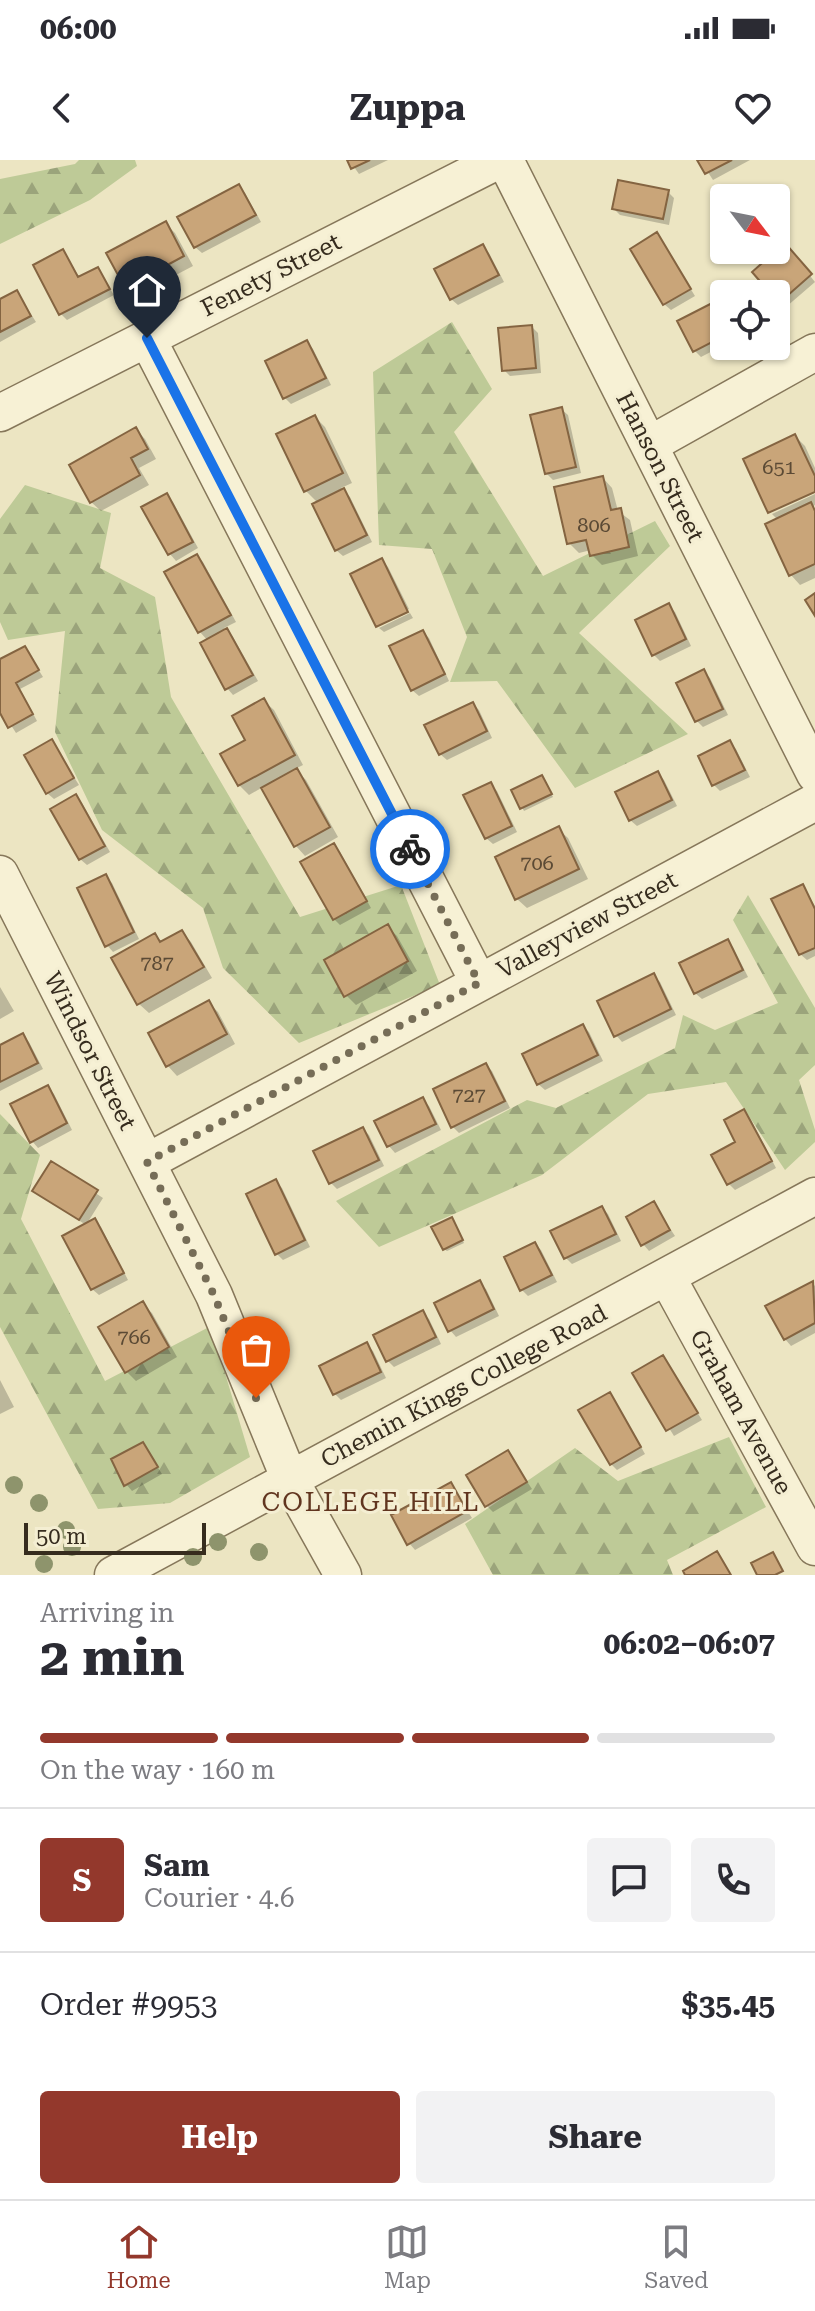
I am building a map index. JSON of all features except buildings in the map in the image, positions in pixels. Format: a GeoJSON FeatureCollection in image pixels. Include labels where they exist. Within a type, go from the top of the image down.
{"type":"FeatureCollection","features":[{"type":"Feature","properties":{"kind":"street","name":"Fenety Street"},"geometry":{"type":"LineString","coordinates":[[0,413],[499,160]]}},
{"type":"Feature","properties":{"kind":"street","name":"Hanson Street"},"geometry":{"type":"LineString","coordinates":[[505,160],[815,774]]}},
{"type":"Feature","properties":{"kind":"street"},"geometry":{"type":"LineString","coordinates":[[147,338],[479,983]]}},
{"type":"Feature","properties":{"kind":"street"},"geometry":{"type":"LineString","coordinates":[[649,445],[815,352]]}},
{"type":"Feature","properties":{"kind":"street","name":"Valleyview Street"},"geometry":{"type":"LineString","coordinates":[[147,1162],[815,802]]}},
{"type":"Feature","properties":{"kind":"street","name":"Windsor Street"},"geometry":{"type":"LineString","coordinates":[[0,874],[214,1295],[290,1480],[343,1575]]}},
{"type":"Feature","properties":{"kind":"street","name":"Chemin Kings College Road"},"geometry":{"type":"LineString","coordinates":[[113,1575],[815,1196]]}},
{"type":"Feature","properties":{"kind":"street","name":"Graham Avenue"},"geometry":{"type":"LineString","coordinates":[[667,1277],[815,1547]]}},
{"type":"Feature","properties":{"kind":"green space"},"geometry":{"type":"Polygon","coordinates":[[[79,160],[135,160],[137,166],[90,200],[0,244],[0,179],[75,164],[79,160]]]}},
{"type":"Feature","properties":{"kind":"green space"},"geometry":{"type":"Polygon","coordinates":[[[452,322],[492,389],[454,432],[543,576],[655,521],[670,546],[579,633],[688,734],[575,788],[497,681],[450,682],[467,637],[432,549],[379,545],[373,372],[452,322]]]}},
{"type":"Feature","properties":{"kind":"green space"},"geometry":{"type":"Polygon","coordinates":[[[25,485],[111,513],[100,568],[155,597],[171,697],[300,917],[401,885],[440,985],[299,1043],[223,968],[203,908],[102,830],[55,732],[65,631],[8,640],[0,622],[0,519],[25,485]]]}},
{"type":"Feature","properties":{"kind":"green space"},"geometry":{"type":"Polygon","coordinates":[[[748,895],[815,1008],[815,1065],[799,1080],[815,1130],[815,1142],[785,1170],[726,1082],[648,1094],[542,1175],[379,1247],[336,1201],[527,1100],[556,1108],[675,1048],[683,1015],[715,1030],[778,1003],[733,920],[748,895]]]}},
{"type":"Feature","properties":{"kind":"green space"},"geometry":{"type":"Polygon","coordinates":[[[0,1114],[40,1155],[21,1219],[105,1381],[211,1326],[250,1457],[170,1503],[98,1509],[0,1327],[0,1114]]]}},
{"type":"Feature","properties":{"kind":"green space"},"geometry":{"type":"Polygon","coordinates":[[[729,1437],[766,1507],[667,1560],[673,1575],[493,1575],[465,1524],[575,1448],[618,1481],[729,1437]]]}},
{"type":"Feature","properties":{"kind":"way so far"},"geometry":{"type":"LineString","coordinates":[[256,1398],[214,1295],[147,1162],[479,983],[410,849]]}},
{"type":"Feature","properties":{"kind":"district","name":"COLLEGE HILL"},"geometry":{"type":"Point","coordinates":[371,1502]}},
{"type":"Feature","properties":{"kind":"route"},"geometry":{"type":"LineString","coordinates":[[147,338],[410,849]]}}]}
